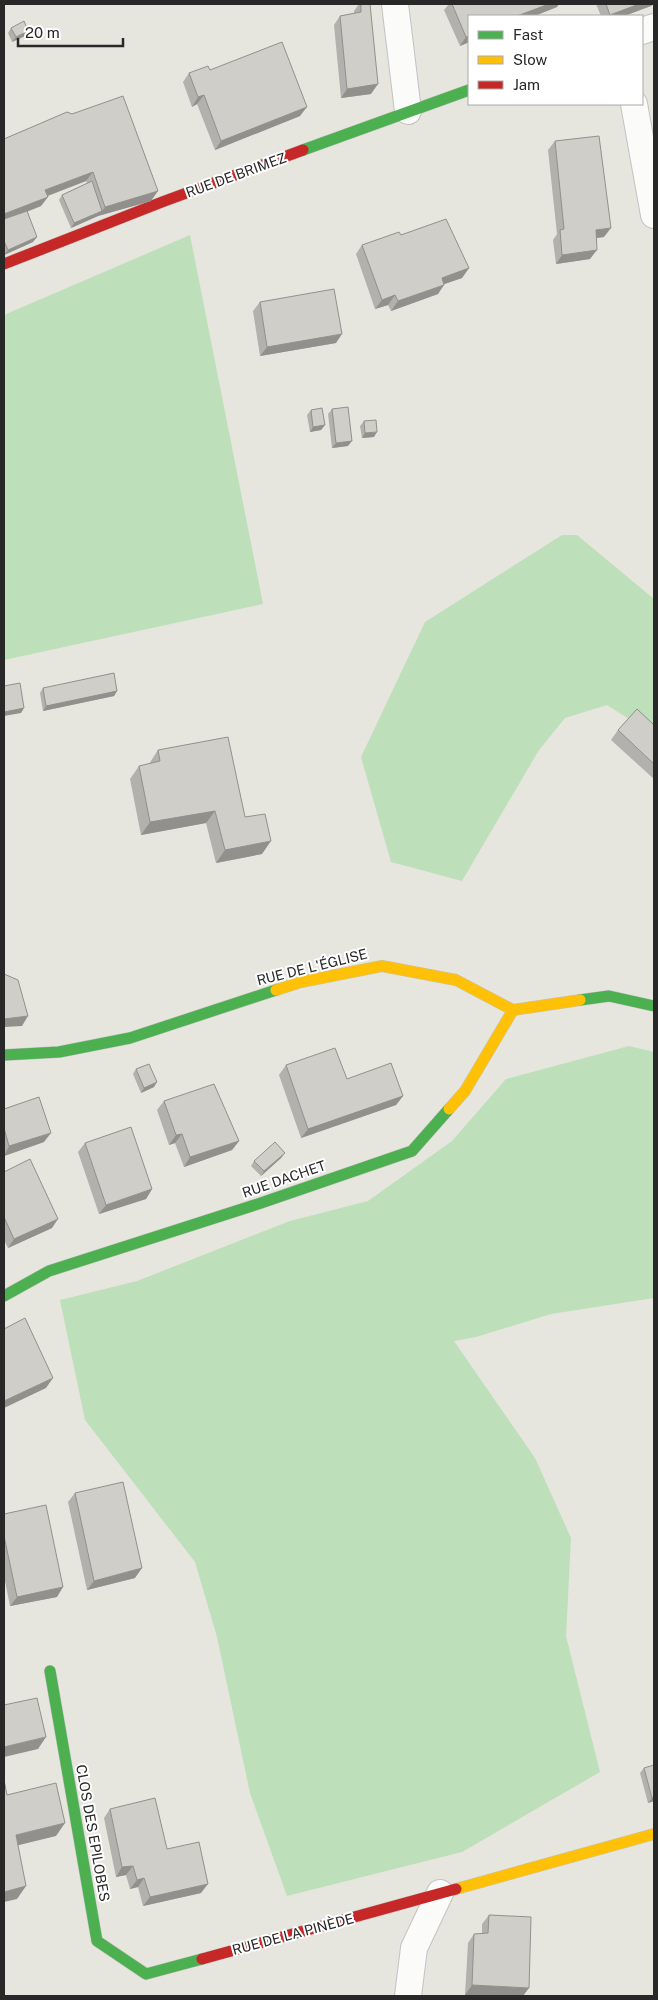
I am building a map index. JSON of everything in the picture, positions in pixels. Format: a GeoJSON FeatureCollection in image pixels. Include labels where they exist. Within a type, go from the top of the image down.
{"type":"FeatureCollection","features":[{"type":"Feature","properties":{"kind":"street"},"geometry":{"type":"LineString","coordinates":[[395,4],[408,111]]}},
{"type":"Feature","properties":{"kind":"street","name":"RUE DE BRIMEZ"},"geometry":{"type":"LineString","coordinates":[[4,264],[408,111],[468,90]]}},
{"type":"Feature","properties":{"kind":"street"},"geometry":{"type":"LineString","coordinates":[[634,105],[654,215]]}},
{"type":"Feature","properties":{"kind":"street","name":"RUE DE L'ÉGLISE"},"geometry":{"type":"LineString","coordinates":[[4,1055],[59,1052],[130,1038],[292,985],[382,966],[456,980],[513,1010]]}},
{"type":"Feature","properties":{"kind":"street"},"geometry":{"type":"LineString","coordinates":[[513,1010],[610,996],[654,1006]]}},
{"type":"Feature","properties":{"kind":"street","name":"RUE DACHET"},"geometry":{"type":"LineString","coordinates":[[4,1296],[49,1271],[258,1204],[412,1151],[465,1091],[513,1010]]}},
{"type":"Feature","properties":{"kind":"street","name":"CLOS DES EPILOBES"},"geometry":{"type":"LineString","coordinates":[[50,1671],[97,1941],[146,1974]]}},
{"type":"Feature","properties":{"kind":"street","name":"RUE DE LA PINÈDE"},"geometry":{"type":"LineString","coordinates":[[146,1974],[654,1834]]}},
{"type":"Feature","properties":{"kind":"street"},"geometry":{"type":"LineString","coordinates":[[408,1996],[414,1948],[440,1893]]}},
{"type":"Feature","properties":{"kind":"green space"},"geometry":{"type":"Polygon","coordinates":[[[190,235],[263,604],[4,660],[4,315],[190,235]]]}},
{"type":"Feature","properties":{"kind":"green space"},"geometry":{"type":"Polygon","coordinates":[[[562,535],[577,535],[654,599],[654,735],[607,705],[565,718],[539,750],[462,881],[391,862],[361,757],[425,622],[562,535]]]}},
{"type":"Feature","properties":{"kind":"green space"},"geometry":{"type":"Polygon","coordinates":[[[629,1046],[654,1052],[654,1298],[551,1314],[476,1337],[454,1341],[535,1458],[571,1538],[566,1636],[600,1772],[462,1852],[287,1896],[250,1793],[217,1637],[195,1562],[85,1420],[60,1300],[137,1281],[290,1221],[368,1201],[452,1141],[506,1079],[629,1046]]]}},
{"type":"Feature","properties":{"kind":"building"},"geometry":{"type":"Polygon","coordinates":[[[361,4],[370,4],[378,84],[347,89],[340,16],[361,12],[361,4]]]}},
{"type":"Feature","properties":{"kind":"building"},"geometry":{"type":"Polygon","coordinates":[[[452,4],[549,4],[520,15],[468,15],[468,36],[466,37],[452,4]]]}},
{"type":"Feature","properties":{"kind":"building"},"geometry":{"type":"Polygon","coordinates":[[[606,4],[639,4],[610,15],[606,4]]]}},
{"type":"Feature","properties":{"kind":"building"},"geometry":{"type":"Polygon","coordinates":[[[24,21],[28,31],[16,37],[11,28],[24,21]]]}},
{"type":"Feature","properties":{"kind":"building"},"geometry":{"type":"Polygon","coordinates":[[[282,42],[307,107],[221,141],[204,95],[198,97],[189,73],[208,66],[210,70],[282,42]]]}},
{"type":"Feature","properties":{"kind":"building"},"geometry":{"type":"Polygon","coordinates":[[[123,96],[158,191],[105,207],[93,172],[45,190],[48,197],[4,214],[4,139],[67,112],[72,114],[123,96]]]}},
{"type":"Feature","properties":{"kind":"building"},"geometry":{"type":"Polygon","coordinates":[[[599,136],[611,228],[596,230],[597,250],[562,255],[560,230],[564,229],[555,141],[599,136]]]}},
{"type":"Feature","properties":{"kind":"building"},"geometry":{"type":"Polygon","coordinates":[[[92,181],[102,211],[74,223],[62,195],[92,181]]]}},
{"type":"Feature","properties":{"kind":"building"},"geometry":{"type":"Polygon","coordinates":[[[27,211],[37,237],[8,250],[4,241],[4,219],[27,211]]]}},
{"type":"Feature","properties":{"kind":"building"},"geometry":{"type":"Polygon","coordinates":[[[446,219],[469,268],[442,278],[444,285],[398,301],[395,295],[382,300],[362,245],[399,232],[401,235],[446,219]]]}},
{"type":"Feature","properties":{"kind":"building"},"geometry":{"type":"Polygon","coordinates":[[[334,289],[342,334],[267,347],[260,302],[334,289]]]}},
{"type":"Feature","properties":{"kind":"building"},"geometry":{"type":"Polygon","coordinates":[[[348,407],[352,441],[336,443],[332,409],[348,407]]]}},
{"type":"Feature","properties":{"kind":"building"},"geometry":{"type":"Polygon","coordinates":[[[322,408],[325,425],[313,427],[311,410],[322,408]]]}},
{"type":"Feature","properties":{"kind":"building"},"geometry":{"type":"Polygon","coordinates":[[[376,420],[377,432],[365,433],[364,421],[376,420]]]}},
{"type":"Feature","properties":{"kind":"building"},"geometry":{"type":"Polygon","coordinates":[[[114,673],[117,691],[46,706],[43,688],[114,673]]]}},
{"type":"Feature","properties":{"kind":"building"},"geometry":{"type":"Polygon","coordinates":[[[20,683],[24,708],[4,712],[4,686],[20,683]]]}},
{"type":"Feature","properties":{"kind":"building"},"geometry":{"type":"Polygon","coordinates":[[[637,709],[654,725],[654,764],[618,730],[637,709]]]}},
{"type":"Feature","properties":{"kind":"building"},"geometry":{"type":"Polygon","coordinates":[[[228,737],[245,817],[265,814],[271,841],[225,850],[215,811],[150,822],[139,766],[160,761],[158,750],[228,737]]]}},
{"type":"Feature","properties":{"kind":"building"},"geometry":{"type":"Polygon","coordinates":[[[4,974],[18,980],[28,1016],[4,1019],[4,974]]]}},
{"type":"Feature","properties":{"kind":"building"},"geometry":{"type":"Polygon","coordinates":[[[335,1048],[347,1079],[391,1063],[403,1096],[308,1129],[286,1065],[335,1048]]]}},
{"type":"Feature","properties":{"kind":"building"},"geometry":{"type":"Polygon","coordinates":[[[149,1064],[157,1082],[144,1088],[136,1069],[149,1064]]]}},
{"type":"Feature","properties":{"kind":"building"},"geometry":{"type":"Polygon","coordinates":[[[214,1084],[239,1141],[190,1157],[182,1134],[176,1135],[164,1101],[214,1084]]]}},
{"type":"Feature","properties":{"kind":"building"},"geometry":{"type":"Polygon","coordinates":[[[39,1097],[51,1133],[9,1146],[4,1128],[4,1109],[39,1097]]]}},
{"type":"Feature","properties":{"kind":"building"},"geometry":{"type":"Polygon","coordinates":[[[131,1127],[152,1189],[106,1205],[85,1143],[131,1127]]]}},
{"type":"Feature","properties":{"kind":"building"},"geometry":{"type":"Polygon","coordinates":[[[275,1142],[285,1153],[264,1171],[254,1161],[275,1142]]]}},
{"type":"Feature","properties":{"kind":"building"},"geometry":{"type":"Polygon","coordinates":[[[30,1159],[58,1219],[14,1239],[4,1217],[4,1172],[30,1159]]]}},
{"type":"Feature","properties":{"kind":"building"},"geometry":{"type":"Polygon","coordinates":[[[25,1318],[53,1378],[4,1401],[4,1329],[25,1318]]]}},
{"type":"Feature","properties":{"kind":"building"},"geometry":{"type":"Polygon","coordinates":[[[123,1482],[142,1568],[94,1581],[75,1493],[123,1482]]]}},
{"type":"Feature","properties":{"kind":"building"},"geometry":{"type":"Polygon","coordinates":[[[46,1505],[63,1587],[17,1597],[4,1536],[4,1514],[46,1505]]]}},
{"type":"Feature","properties":{"kind":"building"},"geometry":{"type":"Polygon","coordinates":[[[37,1698],[46,1737],[4,1747],[4,1705],[37,1698]]]}},
{"type":"Feature","properties":{"kind":"building"},"geometry":{"type":"Polygon","coordinates":[[[654,1765],[654,1797],[652,1798],[644,1768],[654,1765]]]}},
{"type":"Feature","properties":{"kind":"building"},"geometry":{"type":"Polygon","coordinates":[[[4,1780],[7,1795],[56,1783],[65,1823],[16,1835],[26,1886],[4,1892],[4,1780]]]}},
{"type":"Feature","properties":{"kind":"building"},"geometry":{"type":"Polygon","coordinates":[[[155,1798],[167,1849],[199,1842],[208,1884],[150,1897],[144,1878],[137,1880],[133,1866],[122,1867],[110,1809],[155,1798]]]}},
{"type":"Feature","properties":{"kind":"building"},"geometry":{"type":"Polygon","coordinates":[[[489,1915],[531,1917],[529,1988],[472,1985],[474,1934],[488,1933],[489,1915]]]}},
{"type":"Feature","properties":{"kind":"traffic: fast"},"geometry":{"type":"LineString","coordinates":[[303,150],[468,90]]}},
{"type":"Feature","properties":{"kind":"traffic: fast"},"geometry":{"type":"LineString","coordinates":[[4,1055],[59,1052],[130,1038],[276,990]]}},
{"type":"Feature","properties":{"kind":"traffic: fast"},"geometry":{"type":"LineString","coordinates":[[580,1000],[609,996],[654,1006]]}},
{"type":"Feature","properties":{"kind":"traffic: fast"},"geometry":{"type":"LineString","coordinates":[[4,1296],[49,1271],[258,1204],[412,1151],[449,1109]]}},
{"type":"Feature","properties":{"kind":"traffic: fast"},"geometry":{"type":"LineString","coordinates":[[50,1671],[97,1941],[146,1974],[202,1959]]}},
{"type":"Feature","properties":{"kind":"traffic: slow"},"geometry":{"type":"LineString","coordinates":[[276,990],[301,982],[382,966],[456,980],[513,1010],[580,1000]]}},
{"type":"Feature","properties":{"kind":"traffic: slow"},"geometry":{"type":"LineString","coordinates":[[449,1109],[465,1091],[513,1010]]}},
{"type":"Feature","properties":{"kind":"traffic: slow"},"geometry":{"type":"LineString","coordinates":[[456,1889],[654,1834]]}},
{"type":"Feature","properties":{"kind":"traffic: jam"},"geometry":{"type":"LineString","coordinates":[[4,264],[162,202],[303,150]]}},
{"type":"Feature","properties":{"kind":"traffic: jam"},"geometry":{"type":"LineString","coordinates":[[202,1959],[456,1889]]}}]}
